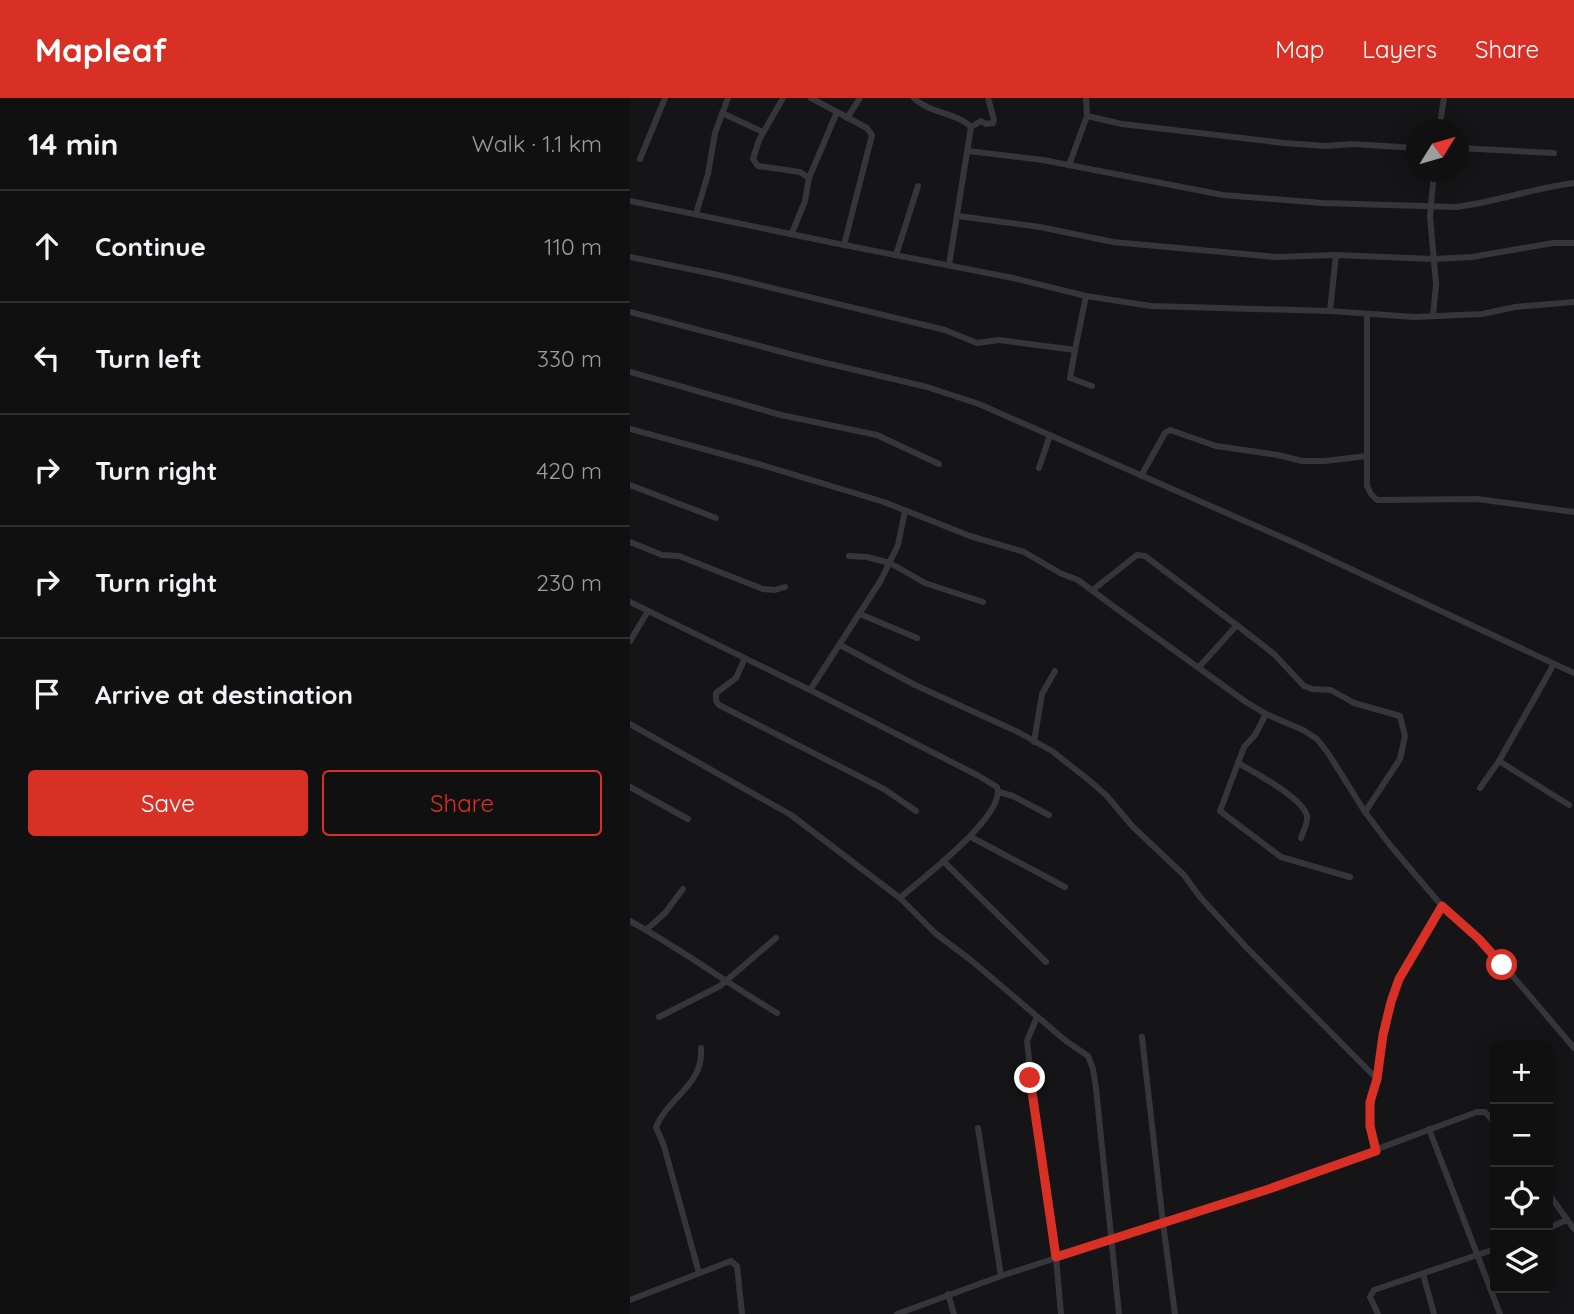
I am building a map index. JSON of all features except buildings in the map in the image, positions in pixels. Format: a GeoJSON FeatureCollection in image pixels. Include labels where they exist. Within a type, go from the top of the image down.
{"type":"FeatureCollection","features":[{"type":"Feature","properties":{"kind":"street"},"geometry":{"type":"LineString","coordinates":[[640,159],[665,98]]}},
{"type":"Feature","properties":{"kind":"street"},"geometry":{"type":"LineString","coordinates":[[696,214],[708,174],[715,133],[728,98]]}},
{"type":"Feature","properties":{"kind":"street"},"geometry":{"type":"LineString","coordinates":[[783,98],[762,132],[755,164],[800,172],[809,178]]}},
{"type":"Feature","properties":{"kind":"street"},"geometry":{"type":"LineString","coordinates":[[811,98],[867,128],[873,139],[844,244]]}},
{"type":"Feature","properties":{"kind":"street"},"geometry":{"type":"LineString","coordinates":[[847,118],[860,98]]}},
{"type":"Feature","properties":{"kind":"street"},"geometry":{"type":"LineString","coordinates":[[915,98],[931,110],[963,121],[971,127]]}},
{"type":"Feature","properties":{"kind":"street"},"geometry":{"type":"LineString","coordinates":[[971,127],[981,121],[986,124],[993,123],[988,98]]}},
{"type":"Feature","properties":{"kind":"street"},"geometry":{"type":"LineString","coordinates":[[1069,165],[1087,116],[1086,98]]}},
{"type":"Feature","properties":{"kind":"street"},"geometry":{"type":"LineString","coordinates":[[1441,119],[1444,98]]}},
{"type":"Feature","properties":{"kind":"street"},"geometry":{"type":"LineString","coordinates":[[792,233],[805,201],[809,178],[837,112]]}},
{"type":"Feature","properties":{"kind":"street"},"geometry":{"type":"LineString","coordinates":[[722,113],[762,132]]}},
{"type":"Feature","properties":{"kind":"street"},"geometry":{"type":"LineString","coordinates":[[1087,116],[1122,124],[1284,144],[1406,147]]}},
{"type":"Feature","properties":{"kind":"street"},"geometry":{"type":"LineString","coordinates":[[949,265],[971,127]]}},
{"type":"Feature","properties":{"kind":"street"},"geometry":{"type":"LineString","coordinates":[[1469,149],[1554,153]]}},
{"type":"Feature","properties":{"kind":"street"},"geometry":{"type":"LineString","coordinates":[[968,151],[1069,165],[1223,195],[1322,203],[1457,207],[1574,183]]}},
{"type":"Feature","properties":{"kind":"street"},"geometry":{"type":"LineString","coordinates":[[1433,182],[1430,205],[1436,284],[1433,316]]}},
{"type":"Feature","properties":{"kind":"street"},"geometry":{"type":"LineString","coordinates":[[896,255],[918,186]]}},
{"type":"Feature","properties":{"kind":"street"},"geometry":{"type":"LineString","coordinates":[[630,201],[1013,278],[1086,296],[1151,306],[1433,316],[1482,314],[1514,307],[1574,302]]}},
{"type":"Feature","properties":{"kind":"street"},"geometry":{"type":"LineString","coordinates":[[958,216],[1040,227],[1113,242],[1276,257],[1336,255],[1433,259],[1472,257],[1553,243],[1574,243]]}},
{"type":"Feature","properties":{"kind":"street"},"geometry":{"type":"LineString","coordinates":[[1330,311],[1336,255]]}},
{"type":"Feature","properties":{"kind":"street"},"geometry":{"type":"LineString","coordinates":[[630,257],[723,276],[945,330],[977,343],[999,340],[1075,350]]}},
{"type":"Feature","properties":{"kind":"street"},"geometry":{"type":"LineString","coordinates":[[1086,296],[1070,378],[1092,386]]}},
{"type":"Feature","properties":{"kind":"street"},"geometry":{"type":"LineString","coordinates":[[630,312],[831,365],[927,387],[979,404],[1297,544],[1574,673]]}},
{"type":"Feature","properties":{"kind":"street"},"geometry":{"type":"LineString","coordinates":[[1367,315],[1367,486],[1377,500],[1477,499],[1574,512]]}},
{"type":"Feature","properties":{"kind":"street"},"geometry":{"type":"LineString","coordinates":[[630,372],[794,418],[877,435],[939,464]]}},
{"type":"Feature","properties":{"kind":"street"},"geometry":{"type":"LineString","coordinates":[[630,429],[762,465],[905,510],[970,536],[1033,556],[1094,589],[1113,606],[1266,714],[1317,739],[1365,812],[1442,906],[1489,948],[1574,1048]]}},
{"type":"Feature","properties":{"kind":"street"},"geometry":{"type":"LineString","coordinates":[[1141,476],[1165,433],[1170,430],[1216,446],[1302,461],[1367,456]]}},
{"type":"Feature","properties":{"kind":"street"},"geometry":{"type":"LineString","coordinates":[[1039,468],[1050,435]]}},
{"type":"Feature","properties":{"kind":"street"},"geometry":{"type":"LineString","coordinates":[[630,485],[716,518]]}},
{"type":"Feature","properties":{"kind":"street"},"geometry":{"type":"LineString","coordinates":[[810,690],[890,563],[898,545],[905,510]]}},
{"type":"Feature","properties":{"kind":"street"},"geometry":{"type":"LineString","coordinates":[[630,542],[662,555],[679,556],[763,589],[785,587]]}},
{"type":"Feature","properties":{"kind":"street"},"geometry":{"type":"LineString","coordinates":[[1094,589],[1141,554],[1274,654],[1307,688],[1331,690],[1354,703],[1402,718],[1405,736],[1401,760],[1365,812]]}},
{"type":"Feature","properties":{"kind":"street"},"geometry":{"type":"LineString","coordinates":[[849,556],[890,563],[925,583],[983,601]]}},
{"type":"Feature","properties":{"kind":"street"},"geometry":{"type":"LineString","coordinates":[[630,602],[810,690],[977,775],[999,792],[1013,796],[1049,815]]}},
{"type":"Feature","properties":{"kind":"street"},"geometry":{"type":"LineString","coordinates":[[630,641],[648,611]]}},
{"type":"Feature","properties":{"kind":"street"},"geometry":{"type":"LineString","coordinates":[[860,614],[917,638]]}},
{"type":"Feature","properties":{"kind":"street"},"geometry":{"type":"LineString","coordinates":[[1199,667],[1237,625]]}},
{"type":"Feature","properties":{"kind":"street"},"geometry":{"type":"LineString","coordinates":[[840,645],[915,685],[1018,732],[1059,756],[1106,794],[1133,827],[1184,875],[1200,897],[1246,947],[1377,1079]]}},
{"type":"Feature","properties":{"kind":"street"},"geometry":{"type":"LineString","coordinates":[[744,660],[736,678],[716,693],[719,705],[884,789],[915,811]]}},
{"type":"Feature","properties":{"kind":"street"},"geometry":{"type":"LineString","coordinates":[[1480,788],[1499,761],[1554,664]]}},
{"type":"Feature","properties":{"kind":"street"},"geometry":{"type":"LineString","coordinates":[[1034,742],[1042,694],[1055,671]]}},
{"type":"Feature","properties":{"kind":"street"},"geometry":{"type":"LineString","coordinates":[[1266,714],[1255,735],[1244,747],[1226,798],[1219,808],[1281,857],[1350,877]]}},
{"type":"Feature","properties":{"kind":"street"},"geometry":{"type":"LineString","coordinates":[[630,724],[791,815],[900,898],[935,933],[1088,1056],[1096,1088],[1119,1314]]}},
{"type":"Feature","properties":{"kind":"street"},"geometry":{"type":"LineString","coordinates":[[1499,761],[1570,805]]}},
{"type":"Feature","properties":{"kind":"street"},"geometry":{"type":"LineString","coordinates":[[1238,763],[1275,786],[1303,808],[1307,822],[1301,838]]}},
{"type":"Feature","properties":{"kind":"street"},"geometry":{"type":"LineString","coordinates":[[630,787],[688,818]]}},
{"type":"Feature","properties":{"kind":"street"},"geometry":{"type":"LineString","coordinates":[[900,898],[971,837],[988,815],[999,792]]}},
{"type":"Feature","properties":{"kind":"street"},"geometry":{"type":"LineString","coordinates":[[971,837],[1065,887]]}},
{"type":"Feature","properties":{"kind":"street"},"geometry":{"type":"LineString","coordinates":[[943,861],[1046,962]]}},
{"type":"Feature","properties":{"kind":"street"},"geometry":{"type":"LineString","coordinates":[[646,930],[665,913],[683,888]]}},
{"type":"Feature","properties":{"kind":"street"},"geometry":{"type":"LineString","coordinates":[[1376,1151],[1369,1114],[1385,1025],[1399,979],[1442,906]]}},
{"type":"Feature","properties":{"kind":"street"},"geometry":{"type":"LineString","coordinates":[[630,920],[777,1013]]}},
{"type":"Feature","properties":{"kind":"street"},"geometry":{"type":"LineString","coordinates":[[659,1017],[712,991],[776,938]]}},
{"type":"Feature","properties":{"kind":"street"},"geometry":{"type":"LineString","coordinates":[[1037,1017],[1027,1041],[1061,1314]]}},
{"type":"Feature","properties":{"kind":"street"},"geometry":{"type":"LineString","coordinates":[[1142,1037],[1175,1314]]}},
{"type":"Feature","properties":{"kind":"street"},"geometry":{"type":"LineString","coordinates":[[699,1273],[664,1146],[656,1127],[699,1069],[703,1057],[701,1048]]}},
{"type":"Feature","properties":{"kind":"street"},"geometry":{"type":"LineString","coordinates":[[897,1314],[1056,1257],[1257,1193],[1477,1112],[1485,1112],[1490,1118]]}},
{"type":"Feature","properties":{"kind":"street"},"geometry":{"type":"LineString","coordinates":[[978,1128],[1001,1276]]}},
{"type":"Feature","properties":{"kind":"street"},"geometry":{"type":"LineString","coordinates":[[1429,1129],[1500,1314]]}},
{"type":"Feature","properties":{"kind":"street"},"geometry":{"type":"LineString","coordinates":[[1553,1200],[1574,1229]]}},
{"type":"Feature","properties":{"kind":"street"},"geometry":{"type":"LineString","coordinates":[[1553,1226],[1567,1220]]}},
{"type":"Feature","properties":{"kind":"street"},"geometry":{"type":"LineString","coordinates":[[1378,1314],[1370,1297],[1372,1291],[1490,1251]]}},
{"type":"Feature","properties":{"kind":"street"},"geometry":{"type":"LineString","coordinates":[[630,1300],[728,1261],[736,1263],[738,1270],[741,1314]]}},
{"type":"Feature","properties":{"kind":"street"},"geometry":{"type":"LineString","coordinates":[[1423,1274],[1434,1314]]}},
{"type":"Feature","properties":{"kind":"street"},"geometry":{"type":"LineString","coordinates":[[948,1294],[954,1314]]}},
{"type":"Feature","properties":{"kind":"route"},"geometry":{"type":"LineString","coordinates":[[1030,1078],[1056,1257],[1210,1209],[1376,1151],[1370,1126],[1370,1102],[1377,1079],[1391,1002],[1399,979],[1442,906],[1489,948],[1502,965]]}}]}
